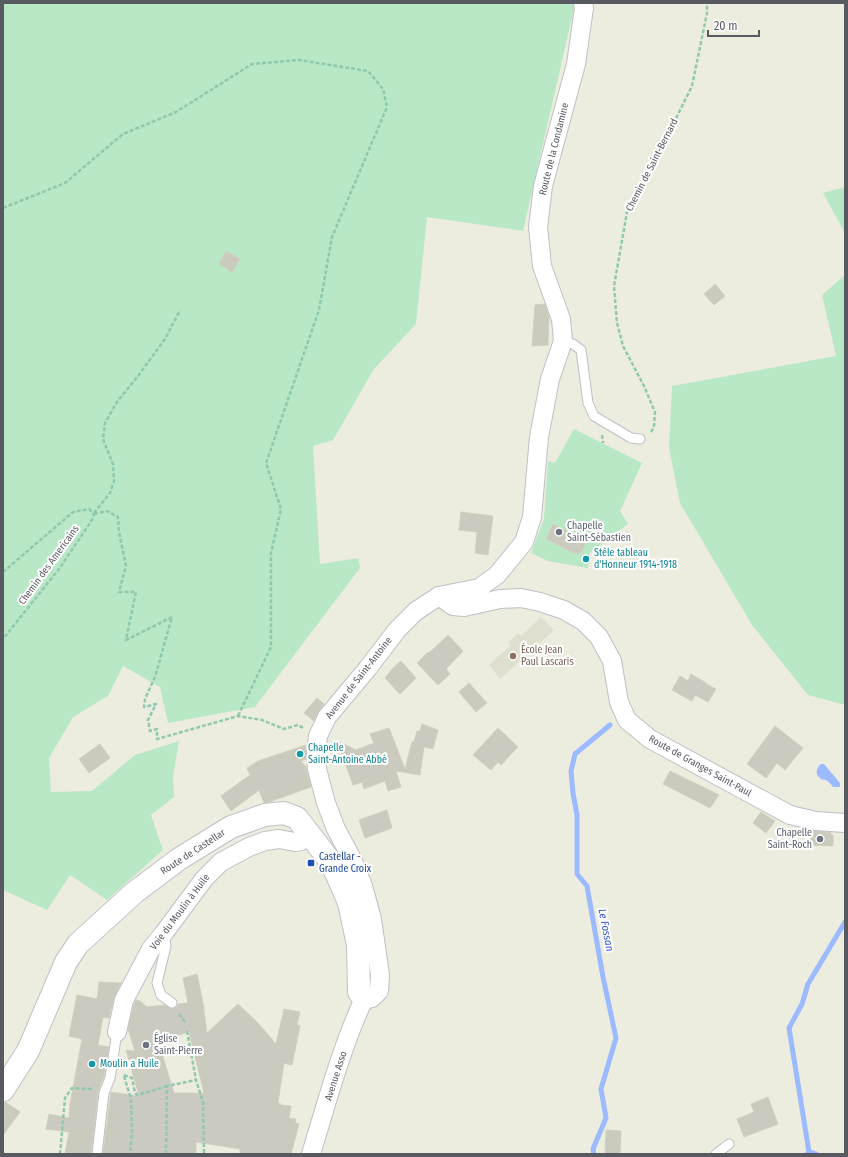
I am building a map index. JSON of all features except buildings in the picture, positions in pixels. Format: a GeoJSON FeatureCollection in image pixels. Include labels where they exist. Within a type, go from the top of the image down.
{"type":"FeatureCollection","features":[{"type":"Feature","properties":{"kind":"street","name":"Route de la Condamine"},"geometry":{"type":"LineString","coordinates":[[563,341],[561,319],[542,266],[538,228],[543,186],[576,64],[584,3]]}},
{"type":"Feature","properties":{"kind":"street"},"geometry":{"type":"LineString","coordinates":[[439,596],[479,588],[497,575],[524,542],[532,517],[539,437],[550,379],[563,341]]}},
{"type":"Feature","properties":{"kind":"street","name":"Avenue de Saint-Antoine"},"geometry":{"type":"LineString","coordinates":[[364,999],[372,998],[379,990],[380,975],[372,919],[363,886],[352,859],[336,829],[326,803],[317,769],[316,755],[318,736],[327,717],[368,668],[397,630],[416,611],[439,596]]}},
{"type":"Feature","properties":{"kind":"street","name":"Route de Granges Saint-Paul"},"geometry":{"type":"LineString","coordinates":[[439,596],[453,606],[464,607],[500,599],[521,598],[540,602],[564,610],[583,621],[600,637],[612,661],[619,702],[627,720],[650,739],[790,815],[816,821],[845,823]]}},
{"type":"Feature","properties":{"kind":"street","name":"Route de Castellar"},"geometry":{"type":"LineString","coordinates":[[3,1090],[28,1051],[66,962],[78,944],[135,892],[179,859],[231,827],[265,815],[284,813],[297,818],[327,858],[337,875],[349,903],[358,945],[359,992],[364,999]]}},
{"type":"Feature","properties":{"kind":"street","name":"Voie du Moulin à Huile"},"geometry":{"type":"LineString","coordinates":[[117,1032],[124,1000],[150,950],[204,879],[221,862],[249,847],[265,841],[279,839],[295,842],[301,841],[309,835]]}},
{"type":"Feature","properties":{"kind":"street","name":"Avenue Asso"},"geometry":{"type":"LineString","coordinates":[[311,1154],[334,1078],[355,1017],[364,999]]}},
{"type":"Feature","properties":{"kind":"lane"},"geometry":{"type":"LineString","coordinates":[[563,341],[573,344],[581,350],[588,403],[594,416],[631,438],[640,439]]}},
{"type":"Feature","properties":{"kind":"lane"},"geometry":{"type":"LineString","coordinates":[[164,933],[166,946],[158,983],[161,995],[172,1003]]}},
{"type":"Feature","properties":{"kind":"lane"},"geometry":{"type":"LineString","coordinates":[[97,1154],[104,1093],[110,1078],[117,1032]]}},
{"type":"Feature","properties":{"kind":"lane"},"geometry":{"type":"LineString","coordinates":[[716,1154],[729,1144]]}},
{"type":"Feature","properties":{"kind":"path","name":"Chemin de Saint-Bernard"},"geometry":{"type":"LineString","coordinates":[[640,439],[648,436],[654,427],[655,412],[624,346],[617,323],[614,286],[626,212],[656,159],[692,86],[707,13],[707,3]]}},
{"type":"Feature","properties":{"kind":"path"},"geometry":{"type":"LineString","coordinates":[[3,208],[65,183],[123,134],[176,112],[252,64],[299,60],[368,71],[383,89],[387,107],[332,237],[319,310],[266,463],[281,509],[271,553],[271,647],[238,716]]}},
{"type":"Feature","properties":{"kind":"path"},"geometry":{"type":"LineString","coordinates":[[94,514],[110,493],[114,481],[113,464],[103,439],[105,423],[117,402],[165,339],[180,310]]}},
{"type":"Feature","properties":{"kind":"path","name":"Chemin des Americains"},"geometry":{"type":"LineString","coordinates":[[3,572],[73,512],[89,509],[94,514],[92,520],[59,569],[3,639]]}},
{"type":"Feature","properties":{"kind":"path"},"geometry":{"type":"LineString","coordinates":[[94,514],[106,511],[118,517],[119,532],[126,566],[119,592],[136,592],[126,640],[172,617],[155,677],[145,699],[144,707],[156,704],[148,720],[150,732],[157,729],[157,739],[238,716],[262,720],[284,729],[298,725],[318,736]]}},
{"type":"Feature","properties":{"kind":"path"},"geometry":{"type":"LineString","coordinates":[[187,1031],[196,1080],[204,1102],[204,1154]]}},
{"type":"Feature","properties":{"kind":"path"},"geometry":{"type":"LineString","coordinates":[[130,1154],[132,1131],[131,1099],[123,1075],[132,1078],[135,1093],[138,1095],[167,1086],[196,1080]]}},
{"type":"Feature","properties":{"kind":"path"},"geometry":{"type":"LineString","coordinates":[[166,1154],[167,1086]]}},
{"type":"Feature","properties":{"kind":"path"},"geometry":{"type":"LineString","coordinates":[[60,1154],[65,1098],[72,1088],[100,1090],[104,1093]]}},
{"type":"Feature","properties":{"kind":"shaded area","name":"École Jean Paul Lascaris"},"geometry":{"type":"Polygon","coordinates":[[[541,617],[554,630],[500,679],[489,665],[510,646],[508,643],[518,633],[521,636],[541,617]]]}},
{"type":"Feature","properties":{"kind":"green space"},"geometry":{"type":"Polygon","coordinates":[[[3,3],[575,3],[523,231],[427,217],[416,324],[374,369],[333,440],[313,446],[320,564],[358,558],[360,568],[255,707],[168,723],[160,687],[123,666],[108,696],[73,717],[49,758],[51,792],[92,791],[135,755],[179,741],[173,777],[174,797],[151,815],[163,850],[107,900],[70,875],[47,910],[3,890],[3,3]]]}},
{"type":"Feature","properties":{"kind":"green space"},"geometry":{"type":"Polygon","coordinates":[[[845,187],[845,233],[823,193],[845,187]]]}},
{"type":"Feature","properties":{"kind":"green space"},"geometry":{"type":"Polygon","coordinates":[[[845,275],[845,705],[808,695],[752,625],[680,503],[669,448],[672,386],[836,356],[822,295],[845,275]]]}},
{"type":"Feature","properties":{"kind":"green space"},"geometry":{"type":"Polygon","coordinates":[[[574,429],[642,463],[620,511],[628,524],[590,553],[588,568],[548,561],[531,553],[544,519],[548,461],[555,463],[574,429]]]}},
{"type":"Feature","properties":{"kind":"water"},"geometry":{"type":"Polygon","coordinates":[[[821,764],[824,764],[840,783],[840,787],[833,787],[817,775],[818,767],[821,764]]]}},
{"type":"Feature","properties":{"kind":"waterway","name":"Le Fossan"},"geometry":{"type":"LineString","coordinates":[[594,1154],[593,1149],[606,1118],[601,1089],[616,1038],[603,977],[587,886],[577,874],[577,815],[571,771],[575,754],[610,725]]}},
{"type":"Feature","properties":{"kind":"waterway"},"geometry":{"type":"LineString","coordinates":[[807,1154],[809,1152],[789,1028],[802,1004],[808,984],[845,922]]}},
{"type":"Feature","properties":{"kind":"waterway"},"geometry":{"type":"LineString","coordinates":[[809,1152],[816,1154]]}},
{"type":"Feature","properties":{"kind":"place","name":"Chapelle Saint-Sébastien"},"geometry":{"type":"Point","coordinates":[559,532]}},
{"type":"Feature","properties":{"kind":"place","name":"Stèle tableau d'Honneur 1914-1918"},"geometry":{"type":"Point","coordinates":[586,559]}},
{"type":"Feature","properties":{"kind":"place","name":"École Jean Paul Lascaris"},"geometry":{"type":"Point","coordinates":[513,656]}},
{"type":"Feature","properties":{"kind":"place","name":"Chapelle Saint-Antoine Abbé"},"geometry":{"type":"Point","coordinates":[300,754]}},
{"type":"Feature","properties":{"kind":"place","name":"Chapelle Saint-Roch"},"geometry":{"type":"Point","coordinates":[820,839]}},
{"type":"Feature","properties":{"kind":"place","name":"Castellar - Grande Croix"},"geometry":{"type":"Point","coordinates":[311,863]}},
{"type":"Feature","properties":{"kind":"place","name":"Église Saint-Pierre"},"geometry":{"type":"Point","coordinates":[146,1045]}},
{"type":"Feature","properties":{"kind":"place","name":"Moulin a Huile"},"geometry":{"type":"Point","coordinates":[92,1064]}}]}
